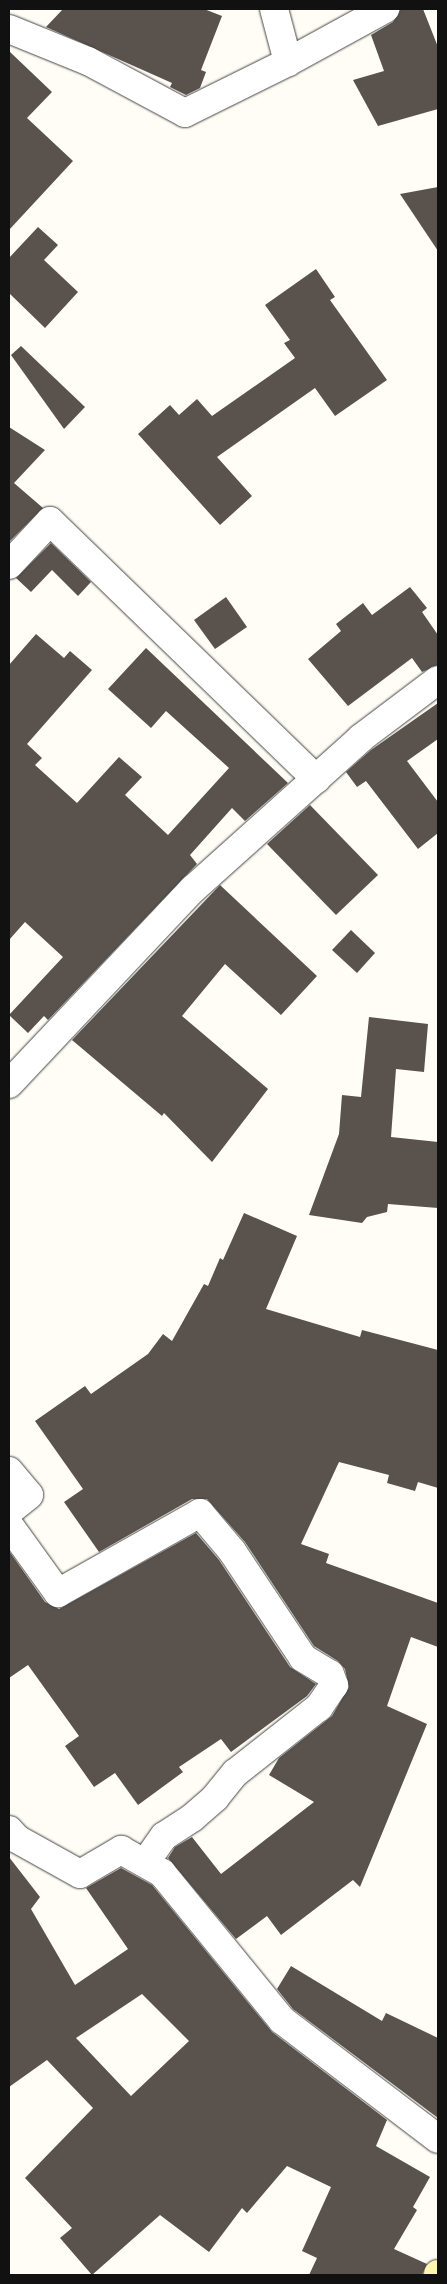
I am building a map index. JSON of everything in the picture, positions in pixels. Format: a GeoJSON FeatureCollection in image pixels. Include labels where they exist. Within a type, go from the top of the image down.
{"type":"FeatureCollection","features":[{"type":"Feature","properties":{"kind":"street"},"geometry":{"type":"LineString","coordinates":[[9,18],[12,9]]}},
{"type":"Feature","properties":{"kind":"street"},"geometry":{"type":"LineString","coordinates":[[274,9],[288,62]]}},
{"type":"Feature","properties":{"kind":"street"},"geometry":{"type":"LineString","coordinates":[[9,29],[88,61],[185,113],[288,62],[385,9]]}},
{"type":"Feature","properties":{"kind":"street"},"geometry":{"type":"LineString","coordinates":[[9,566],[50,521],[316,779]]}},
{"type":"Feature","properties":{"kind":"street"},"geometry":{"type":"LineString","coordinates":[[9,1084],[193,889],[361,738],[438,680]]}},
{"type":"Feature","properties":{"kind":"street"},"geometry":{"type":"LineString","coordinates":[[9,1470],[29,1495],[9,1511]]}},
{"type":"Feature","properties":{"kind":"street"},"geometry":{"type":"LineString","coordinates":[[9,1525],[58,1593],[200,1513],[232,1551],[303,1658],[330,1674],[334,1685],[319,1707],[235,1773],[215,1798],[192,1818],[164,1836],[145,1863]]}},
{"type":"Feature","properties":{"kind":"street"},"geometry":{"type":"LineString","coordinates":[[9,1830],[17,1839],[80,1874],[121,1850],[162,1873],[282,2020],[438,2139]]}},
{"type":"Feature","properties":{"kind":"building"},"geometry":{"type":"Polygon","coordinates":[[[63,9],[204,9],[222,16],[201,70],[206,72],[200,88],[186,95],[170,87],[172,83],[46,27],[63,9]]]}},
{"type":"Feature","properties":{"kind":"building"},"geometry":{"type":"Polygon","coordinates":[[[401,9],[423,9],[438,47],[438,109],[378,126],[353,80],[384,71],[371,35],[393,22],[401,9]]]}},
{"type":"Feature","properties":{"kind":"building"},"geometry":{"type":"Polygon","coordinates":[[[9,51],[52,92],[27,118],[73,161],[9,230],[9,51]]]}},
{"type":"Feature","properties":{"kind":"building"},"geometry":{"type":"Polygon","coordinates":[[[438,187],[438,251],[400,194],[438,187]]]}},
{"type":"Feature","properties":{"kind":"building"},"geometry":{"type":"Polygon","coordinates":[[[38,227],[58,245],[44,260],[78,292],[45,328],[9,293],[9,258],[38,227]]]}},
{"type":"Feature","properties":{"kind":"building"},"geometry":{"type":"Polygon","coordinates":[[[316,269],[335,297],[330,300],[387,380],[335,416],[315,388],[217,457],[252,496],[220,525],[138,434],[170,405],[179,415],[197,399],[212,416],[295,358],[284,343],[290,340],[265,305],[316,269]]]}},
{"type":"Feature","properties":{"kind":"building"},"geometry":{"type":"Polygon","coordinates":[[[21,346],[85,407],[64,429],[11,355],[21,346]]]}},
{"type":"Feature","properties":{"kind":"building"},"geometry":{"type":"Polygon","coordinates":[[[9,427],[45,450],[14,483],[43,508],[9,542],[9,427]]]}},
{"type":"Feature","properties":{"kind":"building"},"geometry":{"type":"Polygon","coordinates":[[[51,543],[91,582],[78,596],[52,570],[31,592],[16,578],[51,543]]]}},
{"type":"Feature","properties":{"kind":"building"},"geometry":{"type":"Polygon","coordinates":[[[410,587],[427,608],[422,612],[438,635],[438,665],[422,672],[412,658],[348,706],[308,659],[341,631],[336,624],[363,603],[372,615],[410,587]]]}},
{"type":"Feature","properties":{"kind":"building"},"geometry":{"type":"Polygon","coordinates":[[[226,597],[247,627],[215,649],[194,620],[226,597]]]}},
{"type":"Feature","properties":{"kind":"building"},"geometry":{"type":"Polygon","coordinates":[[[36,634],[64,658],[70,651],[92,670],[27,744],[42,758],[35,765],[77,803],[119,757],[142,777],[125,795],[168,835],[229,768],[166,711],[151,728],[108,689],[146,648],[288,783],[245,821],[232,808],[190,855],[197,864],[48,1020],[44,1016],[28,1033],[9,1015],[63,957],[25,922],[9,940],[9,665],[36,634]]]}},
{"type":"Feature","properties":{"kind":"building"},"geometry":{"type":"Polygon","coordinates":[[[438,703],[438,739],[407,761],[438,802],[438,833],[418,849],[366,781],[357,787],[346,772],[371,750],[438,703]]]}},
{"type":"Feature","properties":{"kind":"building"},"geometry":{"type":"Polygon","coordinates":[[[310,805],[378,875],[336,915],[267,844],[310,805]]]}},
{"type":"Feature","properties":{"kind":"building"},"geometry":{"type":"Polygon","coordinates":[[[220,885],[317,976],[281,1015],[225,964],[182,1016],[268,1089],[212,1162],[164,1113],[162,1116],[72,1040],[220,885]]]}},
{"type":"Feature","properties":{"kind":"building"},"geometry":{"type":"Polygon","coordinates":[[[351,930],[375,953],[357,973],[332,950],[351,930]]]}},
{"type":"Feature","properties":{"kind":"building"},"geometry":{"type":"Polygon","coordinates":[[[369,1017],[428,1024],[424,1072],[396,1069],[391,1137],[438,1142],[438,1208],[388,1204],[387,1212],[367,1217],[362,1223],[309,1215],[339,1134],[342,1095],[361,1097],[369,1017]]]}},
{"type":"Feature","properties":{"kind":"building"},"geometry":{"type":"Polygon","coordinates":[[[244,1213],[297,1236],[266,1309],[360,1337],[362,1330],[438,1350],[438,1488],[418,1482],[415,1491],[387,1483],[389,1475],[339,1462],[301,1544],[329,1554],[326,1563],[438,1603],[438,1647],[411,1637],[387,1706],[427,1724],[360,1887],[353,1880],[281,1935],[267,1916],[236,1939],[168,1858],[175,1847],[192,1837],[221,1874],[314,1802],[269,1775],[279,1758],[332,1716],[349,1687],[345,1669],[338,1661],[314,1646],[245,1542],[207,1499],[192,1499],[99,1552],[64,1502],[83,1489],[35,1421],[85,1386],[91,1394],[148,1354],[163,1334],[172,1341],[204,1284],[208,1286],[220,1258],[223,1260],[244,1213]]]}},
{"type":"Feature","properties":{"kind":"building"},"geometry":{"type":"Polygon","coordinates":[[[196,1533],[219,1560],[290,1667],[316,1684],[307,1696],[231,1752],[221,1739],[179,1767],[183,1772],[138,1805],[115,1773],[94,1787],[65,1746],[79,1736],[28,1665],[9,1678],[9,1551],[45,1602],[59,1609],[196,1533]]]}},
{"type":"Feature","properties":{"kind":"building"},"geometry":{"type":"Polygon","coordinates":[[[9,1857],[40,1897],[31,1909],[75,1985],[128,1949],[86,1888],[121,1868],[152,1885],[272,2032],[387,2120],[376,2146],[430,2177],[413,2207],[417,2210],[394,2249],[427,2264],[422,2275],[309,2275],[317,2258],[302,2251],[331,2187],[287,2166],[247,2213],[242,2208],[209,2252],[160,2215],[92,2275],[60,2238],[72,2228],[25,2178],[93,2108],[47,2060],[9,2087],[9,1857]],[[142,1994],[76,2038],[131,2096],[189,2041],[142,1994]]]}},
{"type":"Feature","properties":{"kind":"building"},"geometry":{"type":"Polygon","coordinates":[[[291,1966],[382,2021],[386,2013],[438,2038],[438,2118],[293,2009],[277,1989],[291,1966]]]}}]}
